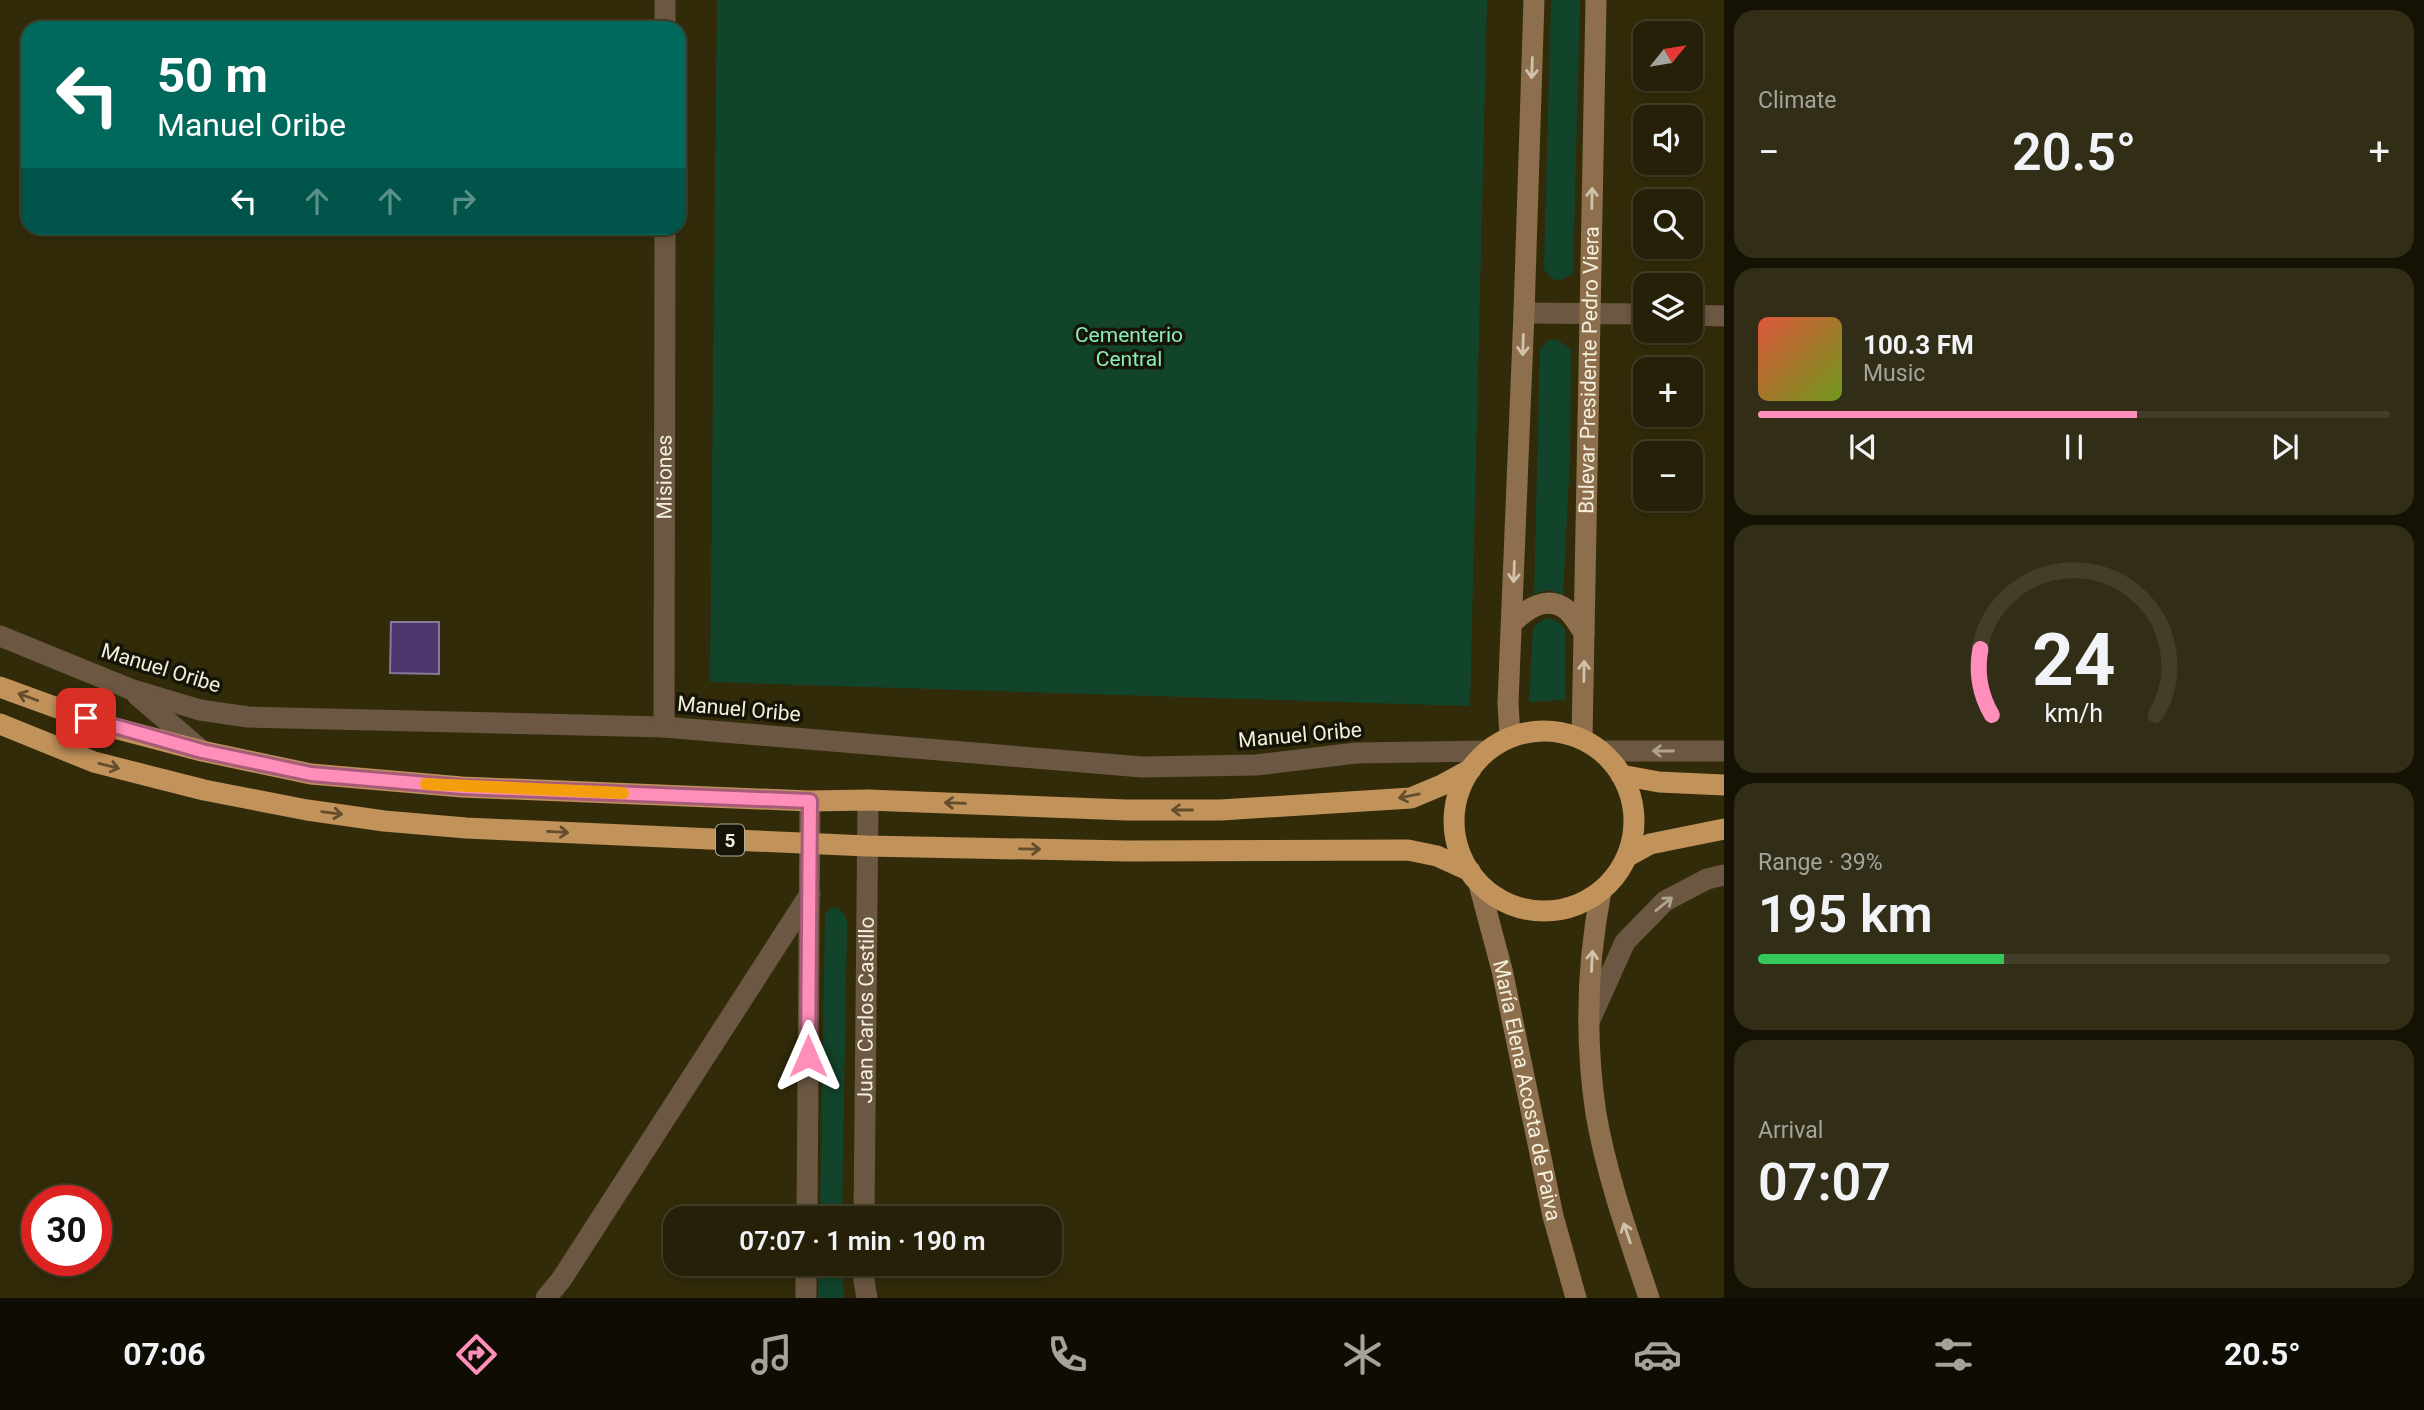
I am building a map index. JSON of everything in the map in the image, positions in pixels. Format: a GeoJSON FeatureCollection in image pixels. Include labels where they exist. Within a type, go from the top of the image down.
{"type":"FeatureCollection","features":[{"type":"Feature","properties":{"kind":"highway","name":"5"},"geometry":{"type":"LineString","coordinates":[[0,687],[107,726],[202,751],[311,774],[462,787],[810,801],[868,800],[1126,810],[1221,810],[1411,797],[1442,785],[1471,769]]}},
{"type":"Feature","properties":{"kind":"highway","name":"5"},"geometry":{"type":"LineString","coordinates":[[0,724],[94,762],[204,790],[345,815],[466,828],[867,846],[1127,851],[1408,850],[1437,856],[1475,877]]}},
{"type":"Feature","properties":{"kind":"highway"},"geometry":{"type":"LineString","coordinates":[[1628,856],[1634,818],[1631,799],[1622,775],[1602,751],[1582,739],[1546,730],[1510,737],[1487,751],[1460,786],[1454,813],[1459,842],[1475,877],[1496,900],[1521,909],[1543,911],[1584,903],[1601,891],[1628,856],[1650,844],[1724,829]]}},
{"type":"Feature","properties":{"kind":"highway"},"geometry":{"type":"LineString","coordinates":[[1622,775],[1659,782],[1724,785]]}},
{"type":"Feature","properties":{"kind":"street"},"geometry":{"type":"LineString","coordinates":[[665,0],[665,21]]}},
{"type":"Feature","properties":{"kind":"street"},"geometry":{"type":"LineString","coordinates":[[1510,737],[1508,703],[1534,0]]}},
{"type":"Feature","properties":{"kind":"street","name":"Bulevar Presidente Pedro Viera"},"geometry":{"type":"LineString","coordinates":[[1582,739],[1596,0]]}},
{"type":"Feature","properties":{"kind":"street","name":"Misiones"},"geometry":{"type":"LineString","coordinates":[[664,727],[665,235]]}},
{"type":"Feature","properties":{"kind":"street"},"geometry":{"type":"LineString","coordinates":[[1524,313],[1633,314]]}},
{"type":"Feature","properties":{"kind":"street"},"geometry":{"type":"LineString","coordinates":[[1703,315],[1724,316]]}},
{"type":"Feature","properties":{"kind":"street"},"geometry":{"type":"LineString","coordinates":[[1512,623],[1536,605],[1551,603],[1566,610],[1584,633]]}},
{"type":"Feature","properties":{"kind":"street","name":"Manuel Oribe"},"geometry":{"type":"LineString","coordinates":[[0,636],[130,689],[200,710],[248,718],[664,727],[1142,767],[1256,765],[1356,753],[1487,751]]}},
{"type":"Feature","properties":{"kind":"street"},"geometry":{"type":"LineString","coordinates":[[130,689],[202,751]]}},
{"type":"Feature","properties":{"kind":"street"},"geometry":{"type":"LineString","coordinates":[[1602,751],[1724,751]]}},
{"type":"Feature","properties":{"kind":"street","name":"Juan Carlos Castillo"},"geometry":{"type":"LineString","coordinates":[[864,1206],[868,800]]}},
{"type":"Feature","properties":{"kind":"street"},"geometry":{"type":"LineString","coordinates":[[807,1206],[810,801]]}},
{"type":"Feature","properties":{"kind":"street"},"geometry":{"type":"LineString","coordinates":[[1588,1022],[1625,942],[1665,901],[1707,879],[1724,876]]}},
{"type":"Feature","properties":{"kind":"street","name":"María Elena Acosta de Paiva"},"geometry":{"type":"LineString","coordinates":[[1475,877],[1502,970],[1553,1216],[1576,1298]]}},
{"type":"Feature","properties":{"kind":"street"},"geometry":{"type":"LineString","coordinates":[[1601,891],[1594,930],[1588,1022],[1597,1114],[1620,1211],[1649,1298]]}},
{"type":"Feature","properties":{"kind":"street"},"geometry":{"type":"LineString","coordinates":[[546,1298],[561,1280],[810,894]]}},
{"type":"Feature","properties":{"kind":"street"},"geometry":{"type":"LineString","coordinates":[[806,1276],[806,1298]]}},
{"type":"Feature","properties":{"kind":"street"},"geometry":{"type":"LineString","coordinates":[[864,1276],[867,1298]]}},
{"type":"Feature","properties":{"kind":"green space","name":"Cementerio Central"},"geometry":{"type":"Polygon","coordinates":[[[717,0],[1487,0],[1470,706],[710,682],[717,0]]]}},
{"type":"Feature","properties":{"kind":"green space"},"geometry":{"type":"Polygon","coordinates":[[[1551,0],[1580,0],[1573,274],[1561,280],[1552,279],[1544,269],[1551,0]]]}},
{"type":"Feature","properties":{"kind":"green space"},"geometry":{"type":"Polygon","coordinates":[[[1556,339],[1571,349],[1570,455],[1563,597],[1549,590],[1534,595],[1540,349],[1549,340],[1556,339]]]}},
{"type":"Feature","properties":{"kind":"green space"},"geometry":{"type":"Polygon","coordinates":[[[1549,618],[1565,629],[1565,700],[1529,702],[1533,629],[1539,622],[1549,618]]]}},
{"type":"Feature","properties":{"kind":"green space"},"geometry":{"type":"Polygon","coordinates":[[[831,908],[840,909],[847,922],[842,1206],[820,1206],[825,914],[831,908]]]}},
{"type":"Feature","properties":{"kind":"green space"},"geometry":{"type":"Polygon","coordinates":[[[819,1276],[843,1276],[844,1298],[818,1298],[819,1276]]]}},
{"type":"Feature","properties":{"kind":"building"},"geometry":{"type":"Polygon","coordinates":[[[391,622],[439,622],[439,674],[390,673],[391,622]]]}},
{"type":"Feature","properties":{"kind":"slow traffic"},"geometry":{"type":"LineString","coordinates":[[426,784],[623,793]]}},
{"type":"Feature","properties":{"kind":"route"},"geometry":{"type":"LineString","coordinates":[[86,718],[202,751],[311,774],[462,787],[810,801],[808,1056]]}}]}
